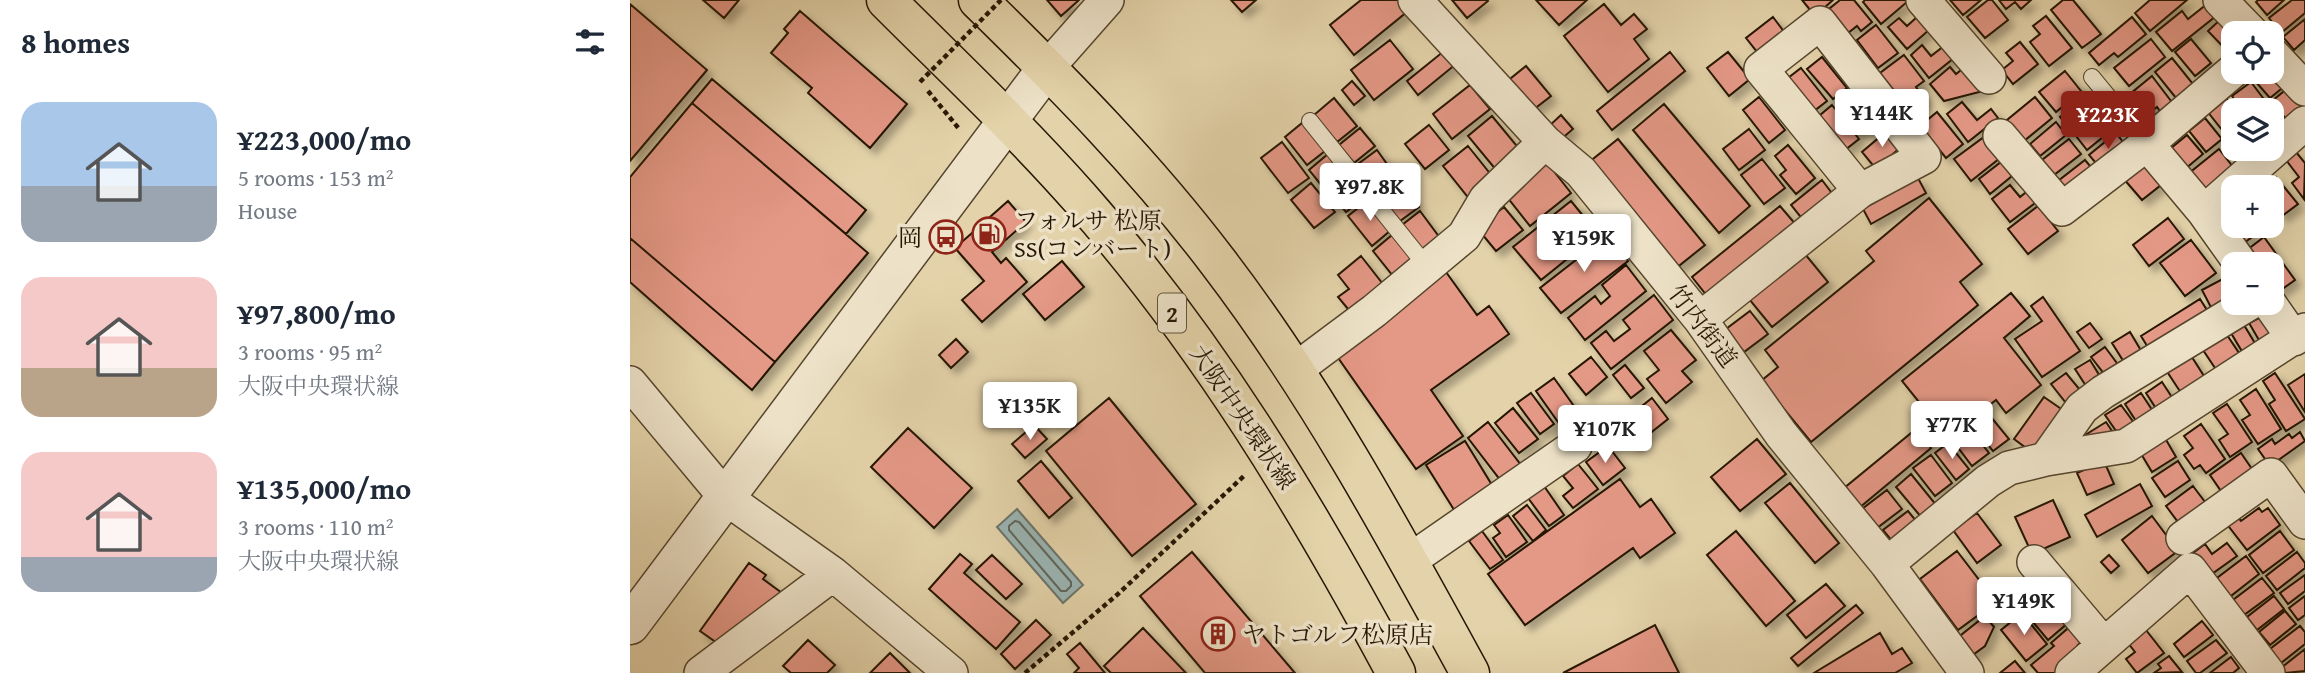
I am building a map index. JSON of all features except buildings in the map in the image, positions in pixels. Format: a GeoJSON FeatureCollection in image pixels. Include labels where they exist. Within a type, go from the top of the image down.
{"type":"FeatureCollection","features":[{"type":"Feature","properties":{"kind":"main road","name":"大阪中央環状線"},"geometry":{"type":"LineString","coordinates":[[886,0],[1080,197],[1184,328],[1232,396],[1325,544],[1396,673]]}},
{"type":"Feature","properties":{"kind":"main road"},"geometry":{"type":"LineString","coordinates":[[978,0],[1047,68],[1164,195],[1218,262],[1295,370],[1366,485],[1471,673]]}},
{"type":"Feature","properties":{"kind":"street"},"geometry":{"type":"LineString","coordinates":[[630,625],[1047,68],[1107,0]]}},
{"type":"Feature","properties":{"kind":"street","name":"竹内街道"},"geometry":{"type":"LineString","coordinates":[[1415,0],[1545,142],[1581,172],[1700,319],[1781,434],[1887,564],[1968,673]]}},
{"type":"Feature","properties":{"kind":"street"},"geometry":{"type":"LineString","coordinates":[[1923,0],[1989,77]]}},
{"type":"Feature","properties":{"kind":"street"},"geometry":{"type":"LineString","coordinates":[[2221,0],[2241,21]]}},
{"type":"Feature","properties":{"kind":"street"},"geometry":{"type":"LineString","coordinates":[[1700,319],[1860,191],[1924,157],[1820,23],[1761,69],[1860,191]]}},
{"type":"Feature","properties":{"kind":"street"},"geometry":{"type":"LineString","coordinates":[[2284,67],[2305,89]]}},
{"type":"Feature","properties":{"kind":"street"},"geometry":{"type":"LineString","coordinates":[[2000,136],[2062,209],[2147,144],[2221,81]]}},
{"type":"Feature","properties":{"kind":"street"},"geometry":{"type":"LineString","coordinates":[[2204,212],[2305,123]]}},
{"type":"Feature","properties":{"kind":"street"},"geometry":{"type":"LineString","coordinates":[[1295,370],[1428,268],[1464,236],[1486,199],[1545,142]]}},
{"type":"Feature","properties":{"kind":"street"},"geometry":{"type":"LineString","coordinates":[[2147,144],[2204,212],[2232,252]]}},
{"type":"Feature","properties":{"kind":"street"},"geometry":{"type":"LineString","coordinates":[[2046,459],[2082,408],[2103,391],[2230,315]]}},
{"type":"Feature","properties":{"kind":"street"},"geometry":{"type":"LineString","coordinates":[[1887,564],[1989,481],[2009,468],[2126,446],[2300,335],[2281,315]]}},
{"type":"Feature","properties":{"kind":"street"},"geometry":{"type":"LineString","coordinates":[[630,383],[726,498],[833,574],[951,673]]}},
{"type":"Feature","properties":{"kind":"street"},"geometry":{"type":"LineString","coordinates":[[1409,561],[1575,446]]}},
{"type":"Feature","properties":{"kind":"street"},"geometry":{"type":"LineString","coordinates":[[2183,538],[2271,475],[2305,522]]}},
{"type":"Feature","properties":{"kind":"street"},"geometry":{"type":"LineString","coordinates":[[2034,562],[2104,645]]}},
{"type":"Feature","properties":{"kind":"street"},"geometry":{"type":"LineString","coordinates":[[2072,673],[2190,570],[2267,673]]}},
{"type":"Feature","properties":{"kind":"street"},"geometry":{"type":"LineString","coordinates":[[701,673],[833,574]]}},
{"type":"Feature","properties":{"kind":"lane"},"geometry":{"type":"LineString","coordinates":[[2092,77],[2147,144]]}},
{"type":"Feature","properties":{"kind":"lane"},"geometry":{"type":"LineString","coordinates":[[1310,121],[1428,268]]}},
{"type":"Feature","properties":{"kind":"path"},"geometry":{"type":"LineString","coordinates":[[960,129],[920,82],[1001,0]]}},
{"type":"Feature","properties":{"kind":"path"},"geometry":{"type":"LineString","coordinates":[[1024,673],[1118,594],[1246,474]]}},
{"type":"Feature","properties":{"kind":"water"},"geometry":{"type":"Polygon","coordinates":[[[1017,509],[1083,585],[1063,603],[997,527],[1017,509]]]}},
{"type":"Feature","properties":{"kind":"place","name":"フォルサ 松原 SS(コンバート)"},"geometry":{"type":"Point","coordinates":[989,234]}},
{"type":"Feature","properties":{"kind":"place","name":"岡"},"geometry":{"type":"Point","coordinates":[946,237]}},
{"type":"Feature","properties":{"kind":"place","name":"ヤトゴルフ松原店"},"geometry":{"type":"Point","coordinates":[1218,634]}}]}
